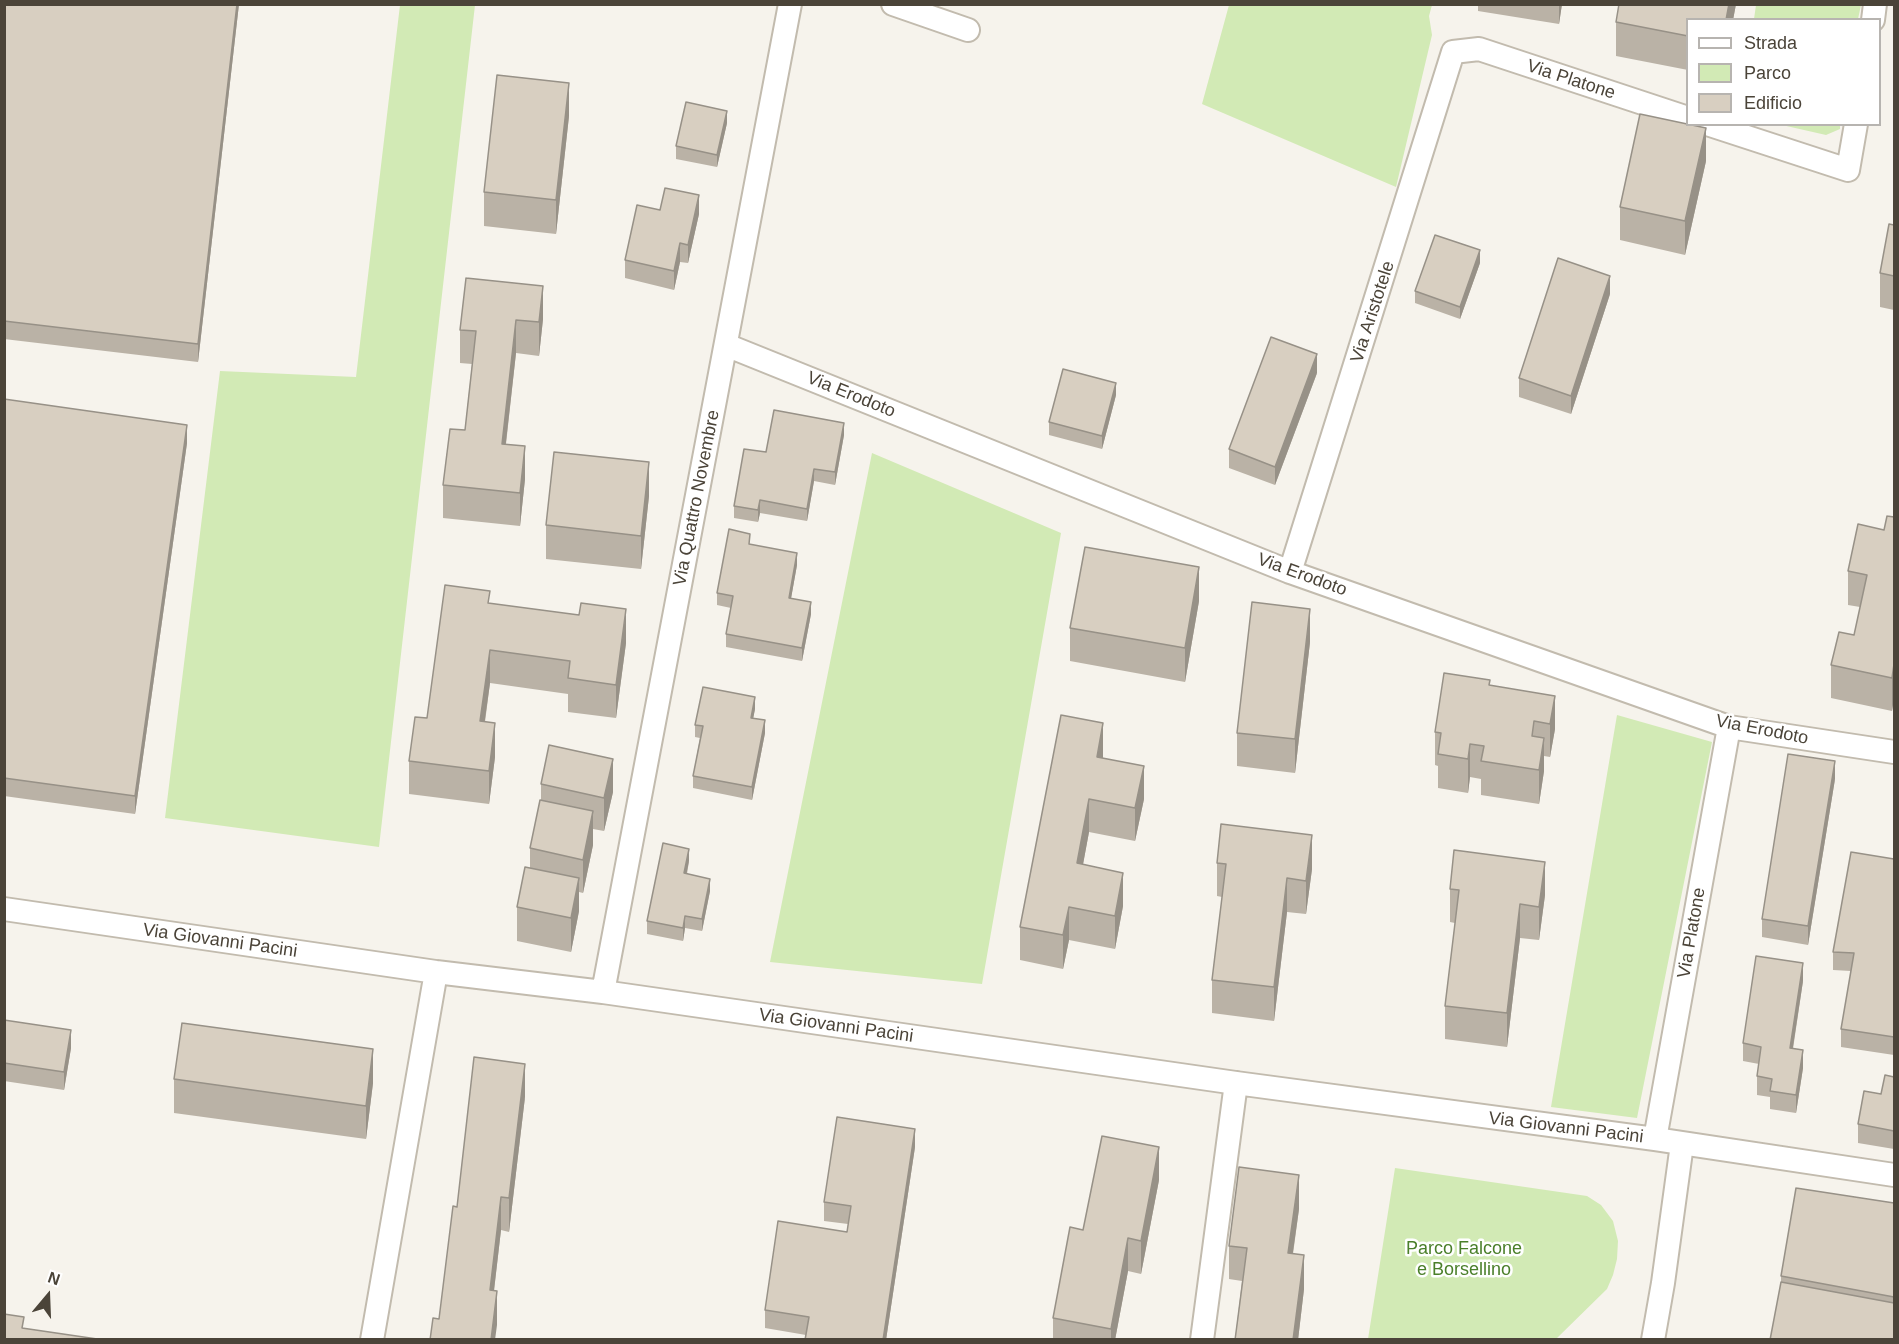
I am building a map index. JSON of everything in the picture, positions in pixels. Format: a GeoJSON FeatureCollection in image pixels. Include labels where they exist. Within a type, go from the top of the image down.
{"type":"FeatureCollection","features":[{"type":"Feature","properties":{"kind":"street","name":"Via Quattro Novembre"},"geometry":{"type":"LineString","coordinates":[[603,992],[790,4]]}},
{"type":"Feature","properties":{"kind":"street"},"geometry":{"type":"LineString","coordinates":[[893,4],[968,30]]}},
{"type":"Feature","properties":{"kind":"street","name":"Via Platone"},"geometry":{"type":"LineString","coordinates":[[1453,52],[1479,49],[1686,117]]}},
{"type":"Feature","properties":{"kind":"street","name":"Via Aristotele"},"geometry":{"type":"LineString","coordinates":[[1290,572],[1453,52]]}},
{"type":"Feature","properties":{"kind":"street"},"geometry":{"type":"LineString","coordinates":[[1713,126],[1848,170],[1856,126]]}},
{"type":"Feature","properties":{"kind":"street","name":"Via Erodoto"},"geometry":{"type":"LineString","coordinates":[[726,345],[1290,572],[1729,727],[1894,752]]}},
{"type":"Feature","properties":{"kind":"street","name":"Via Platone"},"geometry":{"type":"LineString","coordinates":[[1655,1139],[1729,727]]}},
{"type":"Feature","properties":{"kind":"street","name":"Via Giovanni Pacini"},"geometry":{"type":"LineString","coordinates":[[4,909],[436,972],[603,992],[1236,1083],[1655,1139],[1894,1175]]}},
{"type":"Feature","properties":{"kind":"street"},"geometry":{"type":"LineString","coordinates":[[372,1340],[436,972]]}},
{"type":"Feature","properties":{"kind":"street"},"geometry":{"type":"LineString","coordinates":[[1202,1340],[1236,1083]]}},
{"type":"Feature","properties":{"kind":"street"},"geometry":{"type":"LineString","coordinates":[[1653,1340],[1664,1282],[1682,1144]]}},
{"type":"Feature","properties":{"kind":"green space"},"geometry":{"type":"Polygon","coordinates":[[[1756,4],[1861,5],[1858,18],[1754,18],[1756,4]]]}},
{"type":"Feature","properties":{"kind":"green space"},"geometry":{"type":"Polygon","coordinates":[[[400,5],[475,5],[379,847],[165,818],[220,371],[356,377],[400,5]]]}},
{"type":"Feature","properties":{"kind":"green space"},"geometry":{"type":"Polygon","coordinates":[[[1229,5],[1432,5],[1429,16],[1432,35],[1396,187],[1202,104],[1229,5]]]}},
{"type":"Feature","properties":{"kind":"green space"},"geometry":{"type":"Polygon","coordinates":[[[1786,126],[1840,126],[1840,129],[1826,135],[1786,126]]]}},
{"type":"Feature","properties":{"kind":"green space"},"geometry":{"type":"Polygon","coordinates":[[[872,453],[1061,533],[982,984],[770,962],[872,453]]]}},
{"type":"Feature","properties":{"kind":"green space"},"geometry":{"type":"Polygon","coordinates":[[[1617,715],[1712,742],[1637,1118],[1551,1107],[1617,715]]]}},
{"type":"Feature","properties":{"kind":"green space","name":"Parco Falcone e Borsellino"},"geometry":{"type":"Polygon","coordinates":[[[1395,1168],[1587,1196],[1601,1205],[1613,1221],[1618,1241],[1617,1259],[1607,1289],[1556,1339],[1368,1339],[1395,1168]]]}},
{"type":"Feature","properties":{"kind":"building"},"geometry":{"type":"Polygon","coordinates":[[[4,4],[237,4],[198,344],[4,321],[4,4]]]}},
{"type":"Feature","properties":{"kind":"building"},"geometry":{"type":"Polygon","coordinates":[[[1619,4],[1729,4],[1726,18],[1686,18],[1686,36],[1616,22],[1619,4]]]}},
{"type":"Feature","properties":{"kind":"building"},"geometry":{"type":"Polygon","coordinates":[[[497,75],[569,83],[556,200],[484,192],[497,75]]]}},
{"type":"Feature","properties":{"kind":"building"},"geometry":{"type":"Polygon","coordinates":[[[686,102],[727,111],[717,155],[676,146],[686,102]]]}},
{"type":"Feature","properties":{"kind":"building"},"geometry":{"type":"Polygon","coordinates":[[[1640,114],[1686,124],[1686,126],[1706,128],[1685,221],[1620,207],[1640,114]]]}},
{"type":"Feature","properties":{"kind":"building"},"geometry":{"type":"Polygon","coordinates":[[[665,188],[699,195],[688,245],[680,243],[674,271],[625,260],[637,205],[660,210],[665,188]]]}},
{"type":"Feature","properties":{"kind":"building"},"geometry":{"type":"Polygon","coordinates":[[[1889,224],[1894,225],[1894,276],[1880,273],[1889,224]]]}},
{"type":"Feature","properties":{"kind":"building"},"geometry":{"type":"Polygon","coordinates":[[[1435,235],[1480,250],[1460,307],[1415,291],[1435,235]]]}},
{"type":"Feature","properties":{"kind":"building"},"geometry":{"type":"Polygon","coordinates":[[[1558,258],[1610,276],[1571,396],[1519,378],[1558,258]]]}},
{"type":"Feature","properties":{"kind":"building"},"geometry":{"type":"Polygon","coordinates":[[[466,278],[543,286],[539,322],[516,320],[502,444],[525,446],[520,493],[443,485],[450,429],[465,430],[476,331],[460,330],[466,278]]]}},
{"type":"Feature","properties":{"kind":"building"},"geometry":{"type":"Polygon","coordinates":[[[1271,337],[1317,354],[1275,467],[1229,449],[1271,337]]]}},
{"type":"Feature","properties":{"kind":"building"},"geometry":{"type":"Polygon","coordinates":[[[1063,369],[1116,383],[1102,436],[1049,422],[1063,369]]]}},
{"type":"Feature","properties":{"kind":"building"},"geometry":{"type":"Polygon","coordinates":[[[4,399],[187,425],[135,796],[4,778],[4,399]]]}},
{"type":"Feature","properties":{"kind":"building"},"geometry":{"type":"Polygon","coordinates":[[[774,410],[844,423],[835,472],[814,469],[807,509],[760,500],[758,510],[734,506],[744,449],[766,452],[774,410]]]}},
{"type":"Feature","properties":{"kind":"building"},"geometry":{"type":"Polygon","coordinates":[[[554,452],[649,462],[641,536],[546,525],[554,452]]]}},
{"type":"Feature","properties":{"kind":"building"},"geometry":{"type":"Polygon","coordinates":[[[1887,516],[1894,517],[1894,664],[1892,678],[1831,665],[1839,632],[1854,635],[1867,575],[1848,571],[1858,524],[1884,530],[1887,516]]]}},
{"type":"Feature","properties":{"kind":"building"},"geometry":{"type":"Polygon","coordinates":[[[729,529],[750,534],[749,544],[797,553],[789,598],[811,602],[802,648],[726,634],[733,596],[717,593],[729,529]]]}},
{"type":"Feature","properties":{"kind":"building"},"geometry":{"type":"Polygon","coordinates":[[[1085,547],[1199,567],[1185,648],[1070,628],[1085,547]]]}},
{"type":"Feature","properties":{"kind":"building"},"geometry":{"type":"Polygon","coordinates":[[[445,585],[490,591],[488,603],[579,615],[581,603],[626,609],[616,685],[568,678],[570,661],[490,650],[480,721],[495,723],[489,771],[409,761],[415,717],[427,718],[445,585]]]}},
{"type":"Feature","properties":{"kind":"building"},"geometry":{"type":"Polygon","coordinates":[[[1252,602],[1310,609],[1295,739],[1237,733],[1252,602]]]}},
{"type":"Feature","properties":{"kind":"building"},"geometry":{"type":"Polygon","coordinates":[[[1444,673],[1490,680],[1489,685],[1555,696],[1550,724],[1534,721],[1532,736],[1544,738],[1539,770],[1481,761],[1484,746],[1470,744],[1468,759],[1438,754],[1441,733],[1435,732],[1444,673]]]}},
{"type":"Feature","properties":{"kind":"building"},"geometry":{"type":"Polygon","coordinates":[[[703,687],[755,697],[751,718],[765,720],[752,787],[693,776],[703,726],[695,725],[703,687]]]}},
{"type":"Feature","properties":{"kind":"building"},"geometry":{"type":"Polygon","coordinates":[[[1061,715],[1103,723],[1097,757],[1144,766],[1135,808],[1089,799],[1077,863],[1123,873],[1115,916],[1069,907],[1063,935],[1020,927],[1061,715]]]}},
{"type":"Feature","properties":{"kind":"building"},"geometry":{"type":"Polygon","coordinates":[[[549,745],[613,759],[604,798],[541,784],[549,745]]]}},
{"type":"Feature","properties":{"kind":"building"},"geometry":{"type":"Polygon","coordinates":[[[1788,754],[1835,761],[1808,926],[1762,919],[1788,754]]]}},
{"type":"Feature","properties":{"kind":"building"},"geometry":{"type":"Polygon","coordinates":[[[540,800],[593,811],[583,860],[530,848],[540,800]]]}},
{"type":"Feature","properties":{"kind":"building"},"geometry":{"type":"Polygon","coordinates":[[[1221,824],[1312,835],[1306,881],[1287,878],[1274,987],[1212,980],[1226,864],[1217,863],[1221,824]]]}},
{"type":"Feature","properties":{"kind":"building"},"geometry":{"type":"Polygon","coordinates":[[[663,843],[689,849],[684,873],[710,879],[702,919],[685,916],[683,928],[647,921],[663,843]]]}},
{"type":"Feature","properties":{"kind":"building"},"geometry":{"type":"Polygon","coordinates":[[[1454,850],[1545,862],[1539,907],[1520,904],[1507,1013],[1445,1006],[1459,890],[1450,889],[1454,850]]]}},
{"type":"Feature","properties":{"kind":"building"},"geometry":{"type":"Polygon","coordinates":[[[1851,852],[1894,859],[1894,1037],[1841,1029],[1854,953],[1833,952],[1851,852]]]}},
{"type":"Feature","properties":{"kind":"building"},"geometry":{"type":"Polygon","coordinates":[[[525,867],[579,878],[571,918],[517,907],[525,867]]]}},
{"type":"Feature","properties":{"kind":"building"},"geometry":{"type":"Polygon","coordinates":[[[1756,956],[1803,963],[1790,1048],[1803,1050],[1796,1095],[1770,1091],[1772,1079],[1757,1076],[1761,1047],[1743,1043],[1756,956]]]}},
{"type":"Feature","properties":{"kind":"building"},"geometry":{"type":"Polygon","coordinates":[[[4,1020],[71,1030],[64,1072],[4,1063],[4,1020]]]}},
{"type":"Feature","properties":{"kind":"building"},"geometry":{"type":"Polygon","coordinates":[[[182,1023],[373,1049],[366,1106],[174,1079],[182,1023]]]}},
{"type":"Feature","properties":{"kind":"building"},"geometry":{"type":"Polygon","coordinates":[[[474,1057],[525,1064],[509,1198],[501,1197],[490,1290],[497,1291],[491,1340],[430,1340],[433,1318],[439,1319],[453,1206],[457,1207],[474,1057]]]}},
{"type":"Feature","properties":{"kind":"building"},"geometry":{"type":"Polygon","coordinates":[[[1885,1075],[1894,1077],[1894,1131],[1858,1124],[1864,1091],[1881,1094],[1885,1075]]]}},
{"type":"Feature","properties":{"kind":"building"},"geometry":{"type":"Polygon","coordinates":[[[837,1117],[915,1129],[883,1340],[805,1340],[809,1317],[765,1310],[778,1221],[847,1232],[851,1206],[824,1202],[837,1117]]]}},
{"type":"Feature","properties":{"kind":"building"},"geometry":{"type":"Polygon","coordinates":[[[1102,1136],[1159,1147],[1141,1241],[1128,1238],[1111,1329],[1053,1318],[1070,1227],[1083,1230],[1102,1136]]]}},
{"type":"Feature","properties":{"kind":"building"},"geometry":{"type":"Polygon","coordinates":[[[1239,1167],[1299,1175],[1288,1253],[1304,1255],[1293,1340],[1235,1340],[1247,1248],[1229,1246],[1239,1167]]]}},
{"type":"Feature","properties":{"kind":"building"},"geometry":{"type":"Polygon","coordinates":[[[1796,1188],[1894,1203],[1894,1297],[1781,1276],[1796,1188]]]}},
{"type":"Feature","properties":{"kind":"building"},"geometry":{"type":"Polygon","coordinates":[[[1781,1282],[1894,1303],[1894,1340],[1770,1340],[1781,1282]]]}},
{"type":"Feature","properties":{"kind":"building"},"geometry":{"type":"Polygon","coordinates":[[[4,1314],[24,1317],[22,1328],[104,1340],[4,1340],[4,1314]]]}}]}
